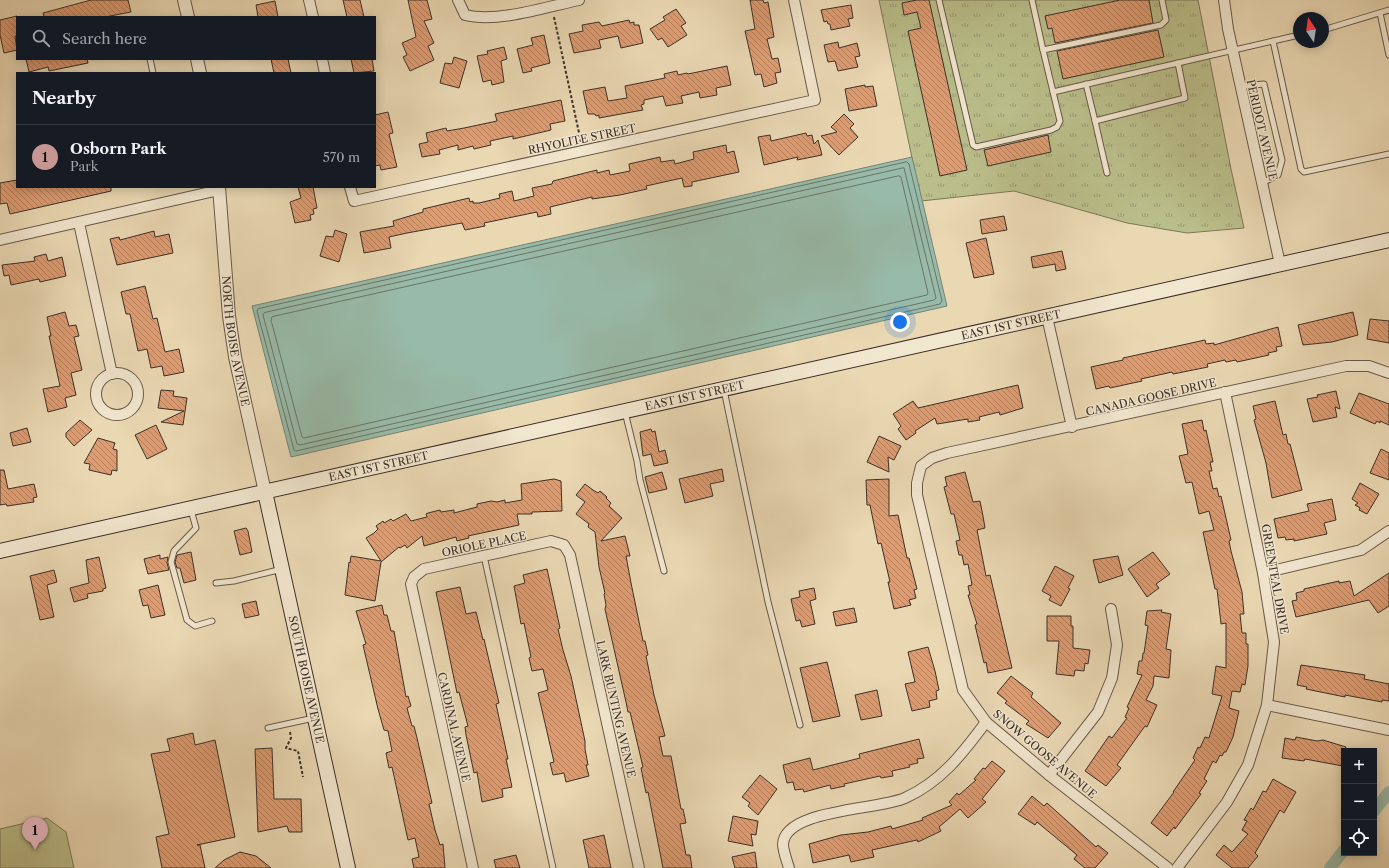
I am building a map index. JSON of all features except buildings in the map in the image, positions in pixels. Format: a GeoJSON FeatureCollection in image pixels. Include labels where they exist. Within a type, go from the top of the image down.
{"type":"FeatureCollection","features":[{"type":"Feature","properties":{"kind":"main road","name":"EAST 1ST STREET"},"geometry":{"type":"LineString","coordinates":[[0,551],[1389,240]]}},
{"type":"Feature","properties":{"kind":"main road","name":"SOUTH BOISE AVENUE"},"geometry":{"type":"LineString","coordinates":[[266,492],[314,718],[348,868]]}},
{"type":"Feature","properties":{"kind":"street"},"geometry":{"type":"LineString","coordinates":[[184,0],[188,16]]}},
{"type":"Feature","properties":{"kind":"street"},"geometry":{"type":"LineString","coordinates":[[310,0],[313,16]]}},
{"type":"Feature","properties":{"kind":"street"},"geometry":{"type":"LineString","coordinates":[[458,0],[465,15],[479,18],[494,18],[579,0]]}},
{"type":"Feature","properties":{"kind":"street","name":"RHYOLITE STREET"},"geometry":{"type":"LineString","coordinates":[[350,188],[354,201],[816,100],[794,0]]}},
{"type":"Feature","properties":{"kind":"street","name":"PERIDOT AVENUE"},"geometry":{"type":"LineString","coordinates":[[1224,0],[1232,50],[1280,264]]}},
{"type":"Feature","properties":{"kind":"street"},"geometry":{"type":"LineString","coordinates":[[197,60],[200,72]]}},
{"type":"Feature","properties":{"kind":"street"},"geometry":{"type":"LineString","coordinates":[[322,60],[326,72]]}},
{"type":"Feature","properties":{"kind":"street"},"geometry":{"type":"LineString","coordinates":[[0,240],[219,188]]}},
{"type":"Feature","properties":{"kind":"street","name":"NORTH BOISE AVENUE"},"geometry":{"type":"LineString","coordinates":[[219,188],[229,316],[235,357],[266,492]]}},
{"type":"Feature","properties":{"kind":"street"},"geometry":{"type":"LineString","coordinates":[[79,222],[112,374]]}},
{"type":"Feature","properties":{"kind":"street"},"geometry":{"type":"LineString","coordinates":[[1047,317],[1072,427]]}},
{"type":"Feature","properties":{"kind":"street","name":"CANADA GOOSE DRIVE"},"geometry":{"type":"LineString","coordinates":[[921,466],[932,458],[947,453],[1072,427],[1346,366],[1369,366],[1389,373]]}},
{"type":"Feature","properties":{"kind":"street"},"geometry":{"type":"LineString","coordinates":[[112,374],[124,374],[131,378],[138,392],[137,400],[133,407],[127,412],[119,414],[104,410],[99,405],[96,397],[96,389],[105,377],[112,374]]}},
{"type":"Feature","properties":{"kind":"street","name":"GREENTEAL DRIVE"},"geometry":{"type":"LineString","coordinates":[[1177,868],[1227,802],[1248,765],[1267,705],[1274,642],[1263,573],[1225,392]]}},
{"type":"Feature","properties":{"kind":"street","name":"SNOW GOOSE AVENUE"},"geometry":{"type":"LineString","coordinates":[[921,466],[917,483],[918,495],[963,690],[986,722],[1049,775],[1168,868]]}},
{"type":"Feature","properties":{"kind":"street"},"geometry":{"type":"LineString","coordinates":[[1263,573],[1361,550],[1389,531]]}},
{"type":"Feature","properties":{"kind":"street","name":"ORIOLE PLACE"},"geometry":{"type":"LineString","coordinates":[[411,590],[411,584],[414,576],[419,572],[551,541],[564,545],[570,555]]}},
{"type":"Feature","properties":{"kind":"street","name":"LARK BUNTING AVENUE"},"geometry":{"type":"LineString","coordinates":[[570,555],[639,868]]}},
{"type":"Feature","properties":{"kind":"street","name":"CARDINAL AVENUE"},"geometry":{"type":"LineString","coordinates":[[411,590],[473,868]]}},
{"type":"Feature","properties":{"kind":"street"},"geometry":{"type":"LineString","coordinates":[[1049,775],[1098,712],[1112,678],[1117,645],[1111,609]]}},
{"type":"Feature","properties":{"kind":"street"},"geometry":{"type":"LineString","coordinates":[[1267,705],[1389,730]]}},
{"type":"Feature","properties":{"kind":"street"},"geometry":{"type":"LineString","coordinates":[[789,868],[783,844],[791,827],[811,818],[904,799],[936,781],[961,755],[986,722]]}},
{"type":"Feature","properties":{"kind":"lane"},"geometry":{"type":"LineString","coordinates":[[939,0],[973,145],[976,147],[1051,130],[1057,127],[1060,121],[1052,92],[1032,0]]}},
{"type":"Feature","properties":{"kind":"lane"},"geometry":{"type":"LineString","coordinates":[[1043,50],[1161,25],[1166,20],[1162,0]]}},
{"type":"Feature","properties":{"kind":"lane"},"geometry":{"type":"LineString","coordinates":[[1329,28],[1389,10]]}},
{"type":"Feature","properties":{"kind":"lane"},"geometry":{"type":"LineString","coordinates":[[1380,12],[1389,55]]}},
{"type":"Feature","properties":{"kind":"lane"},"geometry":{"type":"LineString","coordinates":[[1052,92],[1293,36]]}},
{"type":"Feature","properties":{"kind":"lane"},"geometry":{"type":"LineString","coordinates":[[1273,41],[1301,169],[1304,172],[1389,154]]}},
{"type":"Feature","properties":{"kind":"lane"},"geometry":{"type":"LineString","coordinates":[[150,60],[153,72]]}},
{"type":"Feature","properties":{"kind":"lane"},"geometry":{"type":"LineString","coordinates":[[1095,121],[1185,98],[1178,63]]}},
{"type":"Feature","properties":{"kind":"lane"},"geometry":{"type":"LineString","coordinates":[[1086,84],[1107,173]]}},
{"type":"Feature","properties":{"kind":"lane"},"geometry":{"type":"LineString","coordinates":[[1240,86],[1264,84],[1282,160],[1278,175],[1262,183]]}},
{"type":"Feature","properties":{"kind":"lane"},"geometry":{"type":"LineString","coordinates":[[723,389],[768,602],[800,725]]}},
{"type":"Feature","properties":{"kind":"lane"},"geometry":{"type":"LineString","coordinates":[[624,411],[637,461],[640,480],[664,571]]}},
{"type":"Feature","properties":{"kind":"lane"},"geometry":{"type":"LineString","coordinates":[[191,509],[196,528],[174,551],[171,562],[187,620],[195,626],[212,621]]}},
{"type":"Feature","properties":{"kind":"lane"},"geometry":{"type":"LineString","coordinates":[[484,556],[553,868]]}},
{"type":"Feature","properties":{"kind":"lane"},"geometry":{"type":"LineString","coordinates":[[216,583],[234,581],[282,568]]}},
{"type":"Feature","properties":{"kind":"lane"},"geometry":{"type":"LineString","coordinates":[[268,728],[314,718]]}},
{"type":"Feature","properties":{"kind":"path"},"geometry":{"type":"LineString","coordinates":[[552,6],[582,151]]}},
{"type":"Feature","properties":{"kind":"path"},"geometry":{"type":"LineString","coordinates":[[290,731],[291,738],[286,748],[298,751],[303,777]]}},
{"type":"Feature","properties":{"kind":"green space"},"geometry":{"type":"Polygon","coordinates":[[[879,0],[1198,0],[1244,228],[1187,233],[1127,223],[1014,191],[921,201],[879,0]]]}},
{"type":"Feature","properties":{"kind":"green space"},"geometry":{"type":"Polygon","coordinates":[[[47,818],[66,832],[74,868],[0,868],[0,829],[47,818]]]}},
{"type":"Feature","properties":{"kind":"water"},"geometry":{"type":"Polygon","coordinates":[[[912,157],[947,306],[291,457],[252,306],[912,157]]]}},
{"type":"Feature","properties":{"kind":"waterway"},"geometry":{"type":"LineString","coordinates":[[1377,807],[1389,792]]}},
{"type":"Feature","properties":{"kind":"waterway"},"geometry":{"type":"LineString","coordinates":[[1330,868],[1341,854]]}},
{"type":"Feature","properties":{"kind":"place","name":"Osborn Park"},"geometry":{"type":"Point","coordinates":[35,850]}}]}
